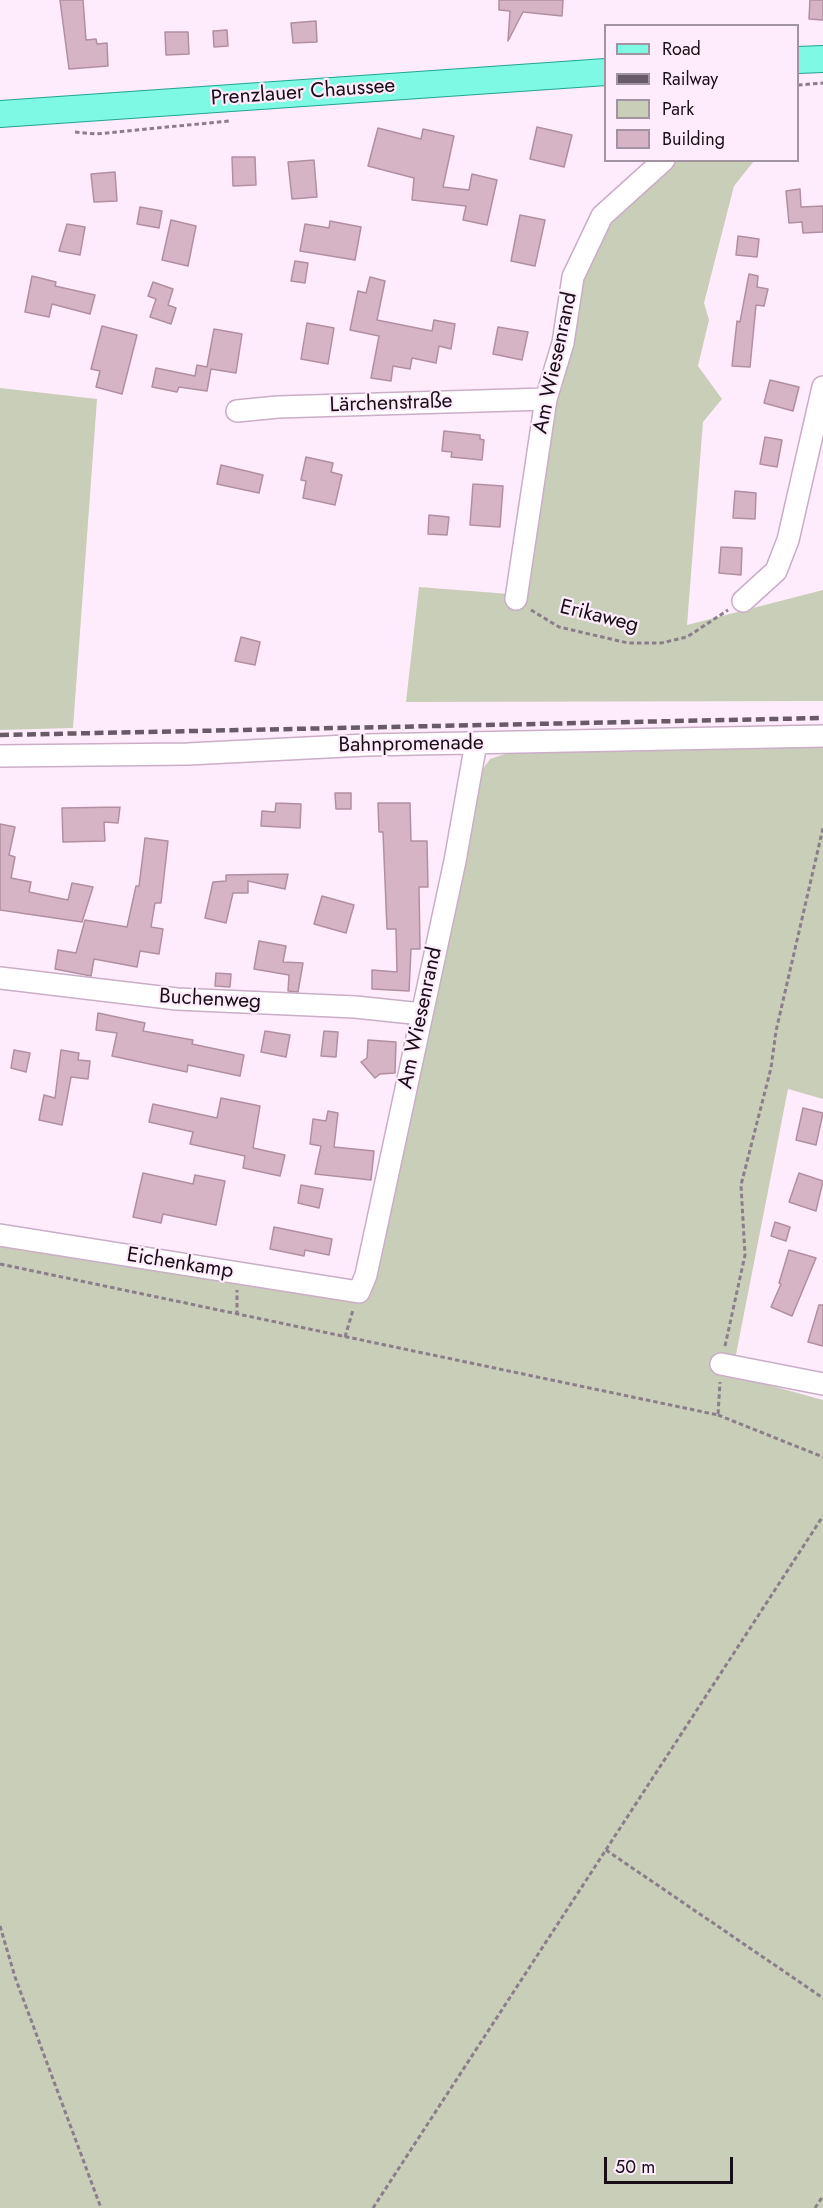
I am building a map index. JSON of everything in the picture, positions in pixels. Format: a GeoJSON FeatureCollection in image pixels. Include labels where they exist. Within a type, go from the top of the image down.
{"type":"FeatureCollection","features":[{"type":"Feature","properties":{"kind":"main road"},"geometry":{"type":"LineString","coordinates":[[799,60],[823,59]]}},
{"type":"Feature","properties":{"kind":"main road","name":"Prenzlauer Chaussee"},"geometry":{"type":"LineString","coordinates":[[0,114],[604,72]]}},
{"type":"Feature","properties":{"kind":"street","name":"Am Wiesenrand"},"geometry":{"type":"LineString","coordinates":[[516,599],[546,399],[563,343],[573,276],[602,216],[662,162]]}},
{"type":"Feature","properties":{"kind":"street"},"geometry":{"type":"LineString","coordinates":[[743,601],[776,571],[788,540],[823,387]]}},
{"type":"Feature","properties":{"kind":"street","name":"Lärchenstraße"},"geometry":{"type":"LineString","coordinates":[[237,411],[278,407],[546,399]]}},
{"type":"Feature","properties":{"kind":"street","name":"Bahnpromenade"},"geometry":{"type":"LineString","coordinates":[[0,756],[188,754],[366,745],[823,736]]}},
{"type":"Feature","properties":{"kind":"street","name":"Am Wiesenrand"},"geometry":{"type":"LineString","coordinates":[[359,1292],[366,1275],[455,861],[476,743]]}},
{"type":"Feature","properties":{"kind":"street","name":"Buchenweg"},"geometry":{"type":"LineString","coordinates":[[0,978],[166,998],[355,1007],[422,1014]]}},
{"type":"Feature","properties":{"kind":"street","name":"Eichenkamp"},"geometry":{"type":"LineString","coordinates":[[0,1235],[359,1292]]}},
{"type":"Feature","properties":{"kind":"street"},"geometry":{"type":"LineString","coordinates":[[721,1364],[823,1384]]}},
{"type":"Feature","properties":{"kind":"path"},"geometry":{"type":"LineString","coordinates":[[799,85],[823,83]]}},
{"type":"Feature","properties":{"kind":"path","name":"Erikaweg"},"geometry":{"type":"LineString","coordinates":[[516,599],[559,627],[628,643],[661,643],[687,637],[743,601]]}},
{"type":"Feature","properties":{"kind":"path"},"geometry":{"type":"LineString","coordinates":[[718,1415],[721,1364],[745,1255],[741,1185],[771,1068],[776,1031],[823,828]]}},
{"type":"Feature","properties":{"kind":"path"},"geometry":{"type":"LineString","coordinates":[[0,1264],[718,1415],[823,1456]]}},
{"type":"Feature","properties":{"kind":"path"},"geometry":{"type":"LineString","coordinates":[[237,1315],[238,1273]]}},
{"type":"Feature","properties":{"kind":"path"},"geometry":{"type":"LineString","coordinates":[[345,1337],[359,1292]]}},
{"type":"Feature","properties":{"kind":"path"},"geometry":{"type":"LineString","coordinates":[[373,2208],[823,1516]]}},
{"type":"Feature","properties":{"kind":"path"},"geometry":{"type":"LineString","coordinates":[[606,1850],[823,1998]]}},
{"type":"Feature","properties":{"kind":"path"},"geometry":{"type":"LineString","coordinates":[[0,1926],[15,1977],[101,2208]]}},
{"type":"Feature","properties":{"kind":"path"},"geometry":{"type":"LineString","coordinates":[[815,2208],[823,2196]]}},
{"type":"Feature","properties":{"kind":"green space"},"geometry":{"type":"Polygon","coordinates":[[[675,162],[753,162],[734,186],[704,303],[709,320],[698,366],[722,399],[703,422],[687,625],[823,590],[823,701],[406,702],[419,587],[522,595],[555,401],[580,278],[608,220],[675,162]]]}},
{"type":"Feature","properties":{"kind":"green space"},"geometry":{"type":"Polygon","coordinates":[[[0,388],[97,399],[73,728],[0,730],[0,388]]]}},
{"type":"Feature","properties":{"kind":"green space"},"geometry":{"type":"Polygon","coordinates":[[[823,742],[823,1099],[788,1089],[732,1375],[823,1400],[823,2208],[0,2208],[0,1235],[359,1292],[480,773],[490,759],[514,751],[823,742]]]}},
{"type":"Feature","properties":{"kind":"building"},"geometry":{"type":"Polygon","coordinates":[[[60,0],[83,0],[86,40],[96,39],[97,44],[107,43],[108,66],[69,69],[60,0]]]}},
{"type":"Feature","properties":{"kind":"building"},"geometry":{"type":"Polygon","coordinates":[[[499,0],[563,0],[562,16],[523,12],[508,41],[510,11],[499,10],[499,0]]]}},
{"type":"Feature","properties":{"kind":"building"},"geometry":{"type":"Polygon","coordinates":[[[810,0],[823,0],[823,20],[809,19],[810,0]]]}},
{"type":"Feature","properties":{"kind":"building"},"geometry":{"type":"Polygon","coordinates":[[[316,21],[317,42],[293,43],[291,23],[316,21]]]}},
{"type":"Feature","properties":{"kind":"building"},"geometry":{"type":"Polygon","coordinates":[[[227,30],[228,46],[214,47],[213,31],[227,30]]]}},
{"type":"Feature","properties":{"kind":"building"},"geometry":{"type":"Polygon","coordinates":[[[165,32],[188,32],[189,54],[166,55],[165,32]]]}},
{"type":"Feature","properties":{"kind":"building"},"geometry":{"type":"Polygon","coordinates":[[[537,127],[572,135],[564,167],[530,159],[537,127]]]}},
{"type":"Feature","properties":{"kind":"building"},"geometry":{"type":"Polygon","coordinates":[[[378,128],[421,139],[423,129],[454,136],[443,187],[469,190],[472,174],[497,180],[487,225],[463,220],[466,206],[412,200],[414,178],[368,166],[378,128]]]}},
{"type":"Feature","properties":{"kind":"building"},"geometry":{"type":"Polygon","coordinates":[[[232,157],[255,157],[256,185],[233,186],[232,157]]]}},
{"type":"Feature","properties":{"kind":"building"},"geometry":{"type":"Polygon","coordinates":[[[314,160],[317,197],[292,199],[288,162],[314,160]]]}},
{"type":"Feature","properties":{"kind":"building"},"geometry":{"type":"Polygon","coordinates":[[[115,172],[117,201],[94,202],[91,174],[115,172]]]}},
{"type":"Feature","properties":{"kind":"building"},"geometry":{"type":"Polygon","coordinates":[[[800,189],[801,207],[823,206],[823,232],[803,233],[802,222],[789,223],[786,191],[800,189]]]}},
{"type":"Feature","properties":{"kind":"building"},"geometry":{"type":"Polygon","coordinates":[[[140,207],[162,211],[159,228],[137,224],[140,207]]]}},
{"type":"Feature","properties":{"kind":"building"},"geometry":{"type":"Polygon","coordinates":[[[520,215],[545,220],[535,266],[511,261],[520,215]]]}},
{"type":"Feature","properties":{"kind":"building"},"geometry":{"type":"Polygon","coordinates":[[[171,220],[196,226],[188,266],[162,260],[171,220]]]}},
{"type":"Feature","properties":{"kind":"building"},"geometry":{"type":"Polygon","coordinates":[[[330,221],[361,227],[355,260],[300,251],[305,224],[329,228],[330,221]]]}},
{"type":"Feature","properties":{"kind":"building"},"geometry":{"type":"Polygon","coordinates":[[[67,224],[85,227],[80,255],[59,251],[67,224]]]}},
{"type":"Feature","properties":{"kind":"building"},"geometry":{"type":"Polygon","coordinates":[[[738,236],[759,239],[757,257],[736,255],[738,236]]]}},
{"type":"Feature","properties":{"kind":"building"},"geometry":{"type":"Polygon","coordinates":[[[295,261],[308,263],[305,283],[291,281],[295,261]]]}},
{"type":"Feature","properties":{"kind":"building"},"geometry":{"type":"Polygon","coordinates":[[[749,274],[758,276],[757,287],[768,289],[764,306],[756,305],[750,367],[732,366],[737,321],[740,322],[749,274]]]}},
{"type":"Feature","properties":{"kind":"building"},"geometry":{"type":"Polygon","coordinates":[[[32,276],[56,282],[55,286],[95,295],[90,314],[52,304],[49,317],[25,312],[32,276]]]}},
{"type":"Feature","properties":{"kind":"building"},"geometry":{"type":"Polygon","coordinates":[[[370,277],[385,281],[377,320],[432,331],[434,320],[455,324],[451,349],[439,346],[436,363],[412,358],[410,369],[393,366],[391,381],[371,378],[379,336],[350,330],[358,291],[366,293],[370,277]]]}},
{"type":"Feature","properties":{"kind":"building"},"geometry":{"type":"Polygon","coordinates":[[[153,282],[173,289],[168,305],[176,308],[171,324],[150,317],[156,299],[148,296],[153,282]]]}},
{"type":"Feature","properties":{"kind":"building"},"geometry":{"type":"Polygon","coordinates":[[[307,323],[334,328],[328,364],[301,359],[307,323]]]}},
{"type":"Feature","properties":{"kind":"building"},"geometry":{"type":"Polygon","coordinates":[[[102,326],[137,335],[122,394],[96,387],[100,371],[91,369],[102,326]]]}},
{"type":"Feature","properties":{"kind":"building"},"geometry":{"type":"Polygon","coordinates":[[[498,327],[528,332],[522,360],[493,354],[498,327]]]}},
{"type":"Feature","properties":{"kind":"building"},"geometry":{"type":"Polygon","coordinates":[[[214,329],[242,334],[236,373],[211,369],[207,391],[179,387],[177,392],[152,387],[156,368],[195,376],[197,365],[207,367],[214,329]]]}},
{"type":"Feature","properties":{"kind":"building"},"geometry":{"type":"Polygon","coordinates":[[[770,380],[799,387],[793,411],[764,403],[770,380]]]}},
{"type":"Feature","properties":{"kind":"building"},"geometry":{"type":"Polygon","coordinates":[[[444,431],[480,435],[480,439],[484,440],[482,460],[451,457],[452,452],[442,451],[444,431]]]}},
{"type":"Feature","properties":{"kind":"building"},"geometry":{"type":"Polygon","coordinates":[[[765,437],[782,440],[777,467],[760,464],[765,437]]]}},
{"type":"Feature","properties":{"kind":"building"},"geometry":{"type":"Polygon","coordinates":[[[306,457],[333,463],[331,472],[342,475],[335,505],[303,498],[306,481],[301,480],[306,457]]]}},
{"type":"Feature","properties":{"kind":"building"},"geometry":{"type":"Polygon","coordinates":[[[221,465],[263,475],[259,493],[217,484],[221,465]]]}},
{"type":"Feature","properties":{"kind":"building"},"geometry":{"type":"Polygon","coordinates":[[[473,484],[503,486],[500,527],[470,525],[473,484]]]}},
{"type":"Feature","properties":{"kind":"building"},"geometry":{"type":"Polygon","coordinates":[[[735,491],[756,493],[755,519],[733,518],[735,491]]]}},
{"type":"Feature","properties":{"kind":"building"},"geometry":{"type":"Polygon","coordinates":[[[429,515],[449,517],[447,535],[428,534],[429,515]]]}},
{"type":"Feature","properties":{"kind":"building"},"geometry":{"type":"Polygon","coordinates":[[[721,547],[742,548],[741,575],[719,573],[721,547]]]}},
{"type":"Feature","properties":{"kind":"building"},"geometry":{"type":"Polygon","coordinates":[[[241,637],[260,642],[255,665],[235,661],[241,637]]]}},
{"type":"Feature","properties":{"kind":"building"},"geometry":{"type":"Polygon","coordinates":[[[335,793],[351,793],[351,809],[336,809],[335,793]]]}},
{"type":"Feature","properties":{"kind":"building"},"geometry":{"type":"Polygon","coordinates":[[[276,803],[301,804],[300,828],[261,826],[262,811],[275,812],[276,803]]]}},
{"type":"Feature","properties":{"kind":"building"},"geometry":{"type":"Polygon","coordinates":[[[378,803],[410,803],[411,841],[427,841],[428,887],[419,887],[420,949],[411,949],[409,991],[372,989],[372,970],[397,972],[396,929],[387,929],[383,832],[379,832],[378,803]]]}},
{"type":"Feature","properties":{"kind":"building"},"geometry":{"type":"Polygon","coordinates":[[[120,807],[118,823],[104,822],[105,841],[63,842],[62,808],[120,807]]]}},
{"type":"Feature","properties":{"kind":"building"},"geometry":{"type":"Polygon","coordinates":[[[0,824],[15,827],[9,855],[15,857],[11,878],[31,882],[29,892],[68,900],[72,883],[93,887],[82,922],[0,910],[0,824]]]}},
{"type":"Feature","properties":{"kind":"building"},"geometry":{"type":"Polygon","coordinates":[[[145,838],[168,841],[161,903],[155,903],[151,927],[163,929],[159,954],[140,951],[137,967],[94,959],[91,976],[55,969],[58,950],[76,953],[85,920],[127,927],[136,886],[139,886],[145,838]]]}},
{"type":"Feature","properties":{"kind":"building"},"geometry":{"type":"Polygon","coordinates":[[[288,874],[285,889],[248,881],[248,893],[233,893],[226,923],[205,918],[213,882],[226,881],[226,875],[288,874]]]}},
{"type":"Feature","properties":{"kind":"building"},"geometry":{"type":"Polygon","coordinates":[[[322,896],[354,905],[346,933],[314,924],[322,896]]]}},
{"type":"Feature","properties":{"kind":"building"},"geometry":{"type":"Polygon","coordinates":[[[259,941],[286,946],[283,962],[303,963],[298,992],[288,991],[289,975],[254,969],[259,941]]]}},
{"type":"Feature","properties":{"kind":"building"},"geometry":{"type":"Polygon","coordinates":[[[216,973],[231,974],[230,987],[215,986],[216,973]]]}},
{"type":"Feature","properties":{"kind":"building"},"geometry":{"type":"Polygon","coordinates":[[[98,1013],[145,1023],[143,1031],[193,1040],[192,1044],[244,1055],[240,1076],[188,1065],[187,1072],[112,1056],[117,1033],[96,1030],[98,1013]]]}},
{"type":"Feature","properties":{"kind":"building"},"geometry":{"type":"Polygon","coordinates":[[[265,1031],[290,1035],[286,1057],[261,1052],[265,1031]]]}},
{"type":"Feature","properties":{"kind":"building"},"geometry":{"type":"Polygon","coordinates":[[[324,1031],[338,1032],[336,1057],[321,1056],[324,1031]]]}},
{"type":"Feature","properties":{"kind":"building"},"geometry":{"type":"Polygon","coordinates":[[[368,1040],[396,1042],[395,1073],[380,1074],[375,1078],[361,1062],[367,1058],[368,1040]]]}},
{"type":"Feature","properties":{"kind":"building"},"geometry":{"type":"Polygon","coordinates":[[[14,1050],[30,1053],[26,1072],[11,1068],[14,1050]]]}},
{"type":"Feature","properties":{"kind":"building"},"geometry":{"type":"Polygon","coordinates":[[[61,1050],[79,1053],[78,1060],[90,1061],[88,1079],[71,1077],[62,1125],[39,1120],[44,1095],[55,1098],[61,1050]]]}},
{"type":"Feature","properties":{"kind":"building"},"geometry":{"type":"Polygon","coordinates":[[[221,1098],[260,1106],[253,1148],[285,1155],[280,1176],[243,1168],[245,1156],[190,1144],[193,1132],[149,1122],[153,1104],[217,1118],[221,1098]]]}},
{"type":"Feature","properties":{"kind":"building"},"geometry":{"type":"Polygon","coordinates":[[[803,1108],[823,1113],[816,1145],[796,1140],[803,1108]]]}},
{"type":"Feature","properties":{"kind":"building"},"geometry":{"type":"Polygon","coordinates":[[[328,1111],[338,1113],[334,1147],[374,1151],[371,1180],[315,1174],[321,1146],[310,1144],[313,1119],[326,1121],[328,1111]]]}},
{"type":"Feature","properties":{"kind":"building"},"geometry":{"type":"Polygon","coordinates":[[[143,1173],[193,1184],[195,1175],[225,1181],[216,1225],[163,1214],[161,1223],[133,1217],[143,1173]]]}},
{"type":"Feature","properties":{"kind":"building"},"geometry":{"type":"Polygon","coordinates":[[[799,1173],[823,1181],[816,1211],[789,1202],[799,1173]]]}},
{"type":"Feature","properties":{"kind":"building"},"geometry":{"type":"Polygon","coordinates":[[[301,1185],[323,1189],[319,1208],[298,1203],[301,1185]]]}},
{"type":"Feature","properties":{"kind":"building"},"geometry":{"type":"Polygon","coordinates":[[[775,1222],[790,1227],[786,1241],[771,1236],[775,1222]]]}},
{"type":"Feature","properties":{"kind":"building"},"geometry":{"type":"Polygon","coordinates":[[[274,1227],[332,1239],[329,1255],[305,1250],[304,1256],[270,1249],[274,1227]]]}},
{"type":"Feature","properties":{"kind":"building"},"geometry":{"type":"Polygon","coordinates":[[[789,1250],[816,1258],[792,1316],[771,1307],[781,1284],[779,1283],[789,1250]]]}},
{"type":"Feature","properties":{"kind":"building"},"geometry":{"type":"Polygon","coordinates":[[[819,1305],[823,1305],[823,1346],[808,1342],[819,1305]]]}},
{"type":"Feature","properties":{"kind":"railway"},"geometry":{"type":"LineString","coordinates":[[0,735],[823,718]]}}]}
